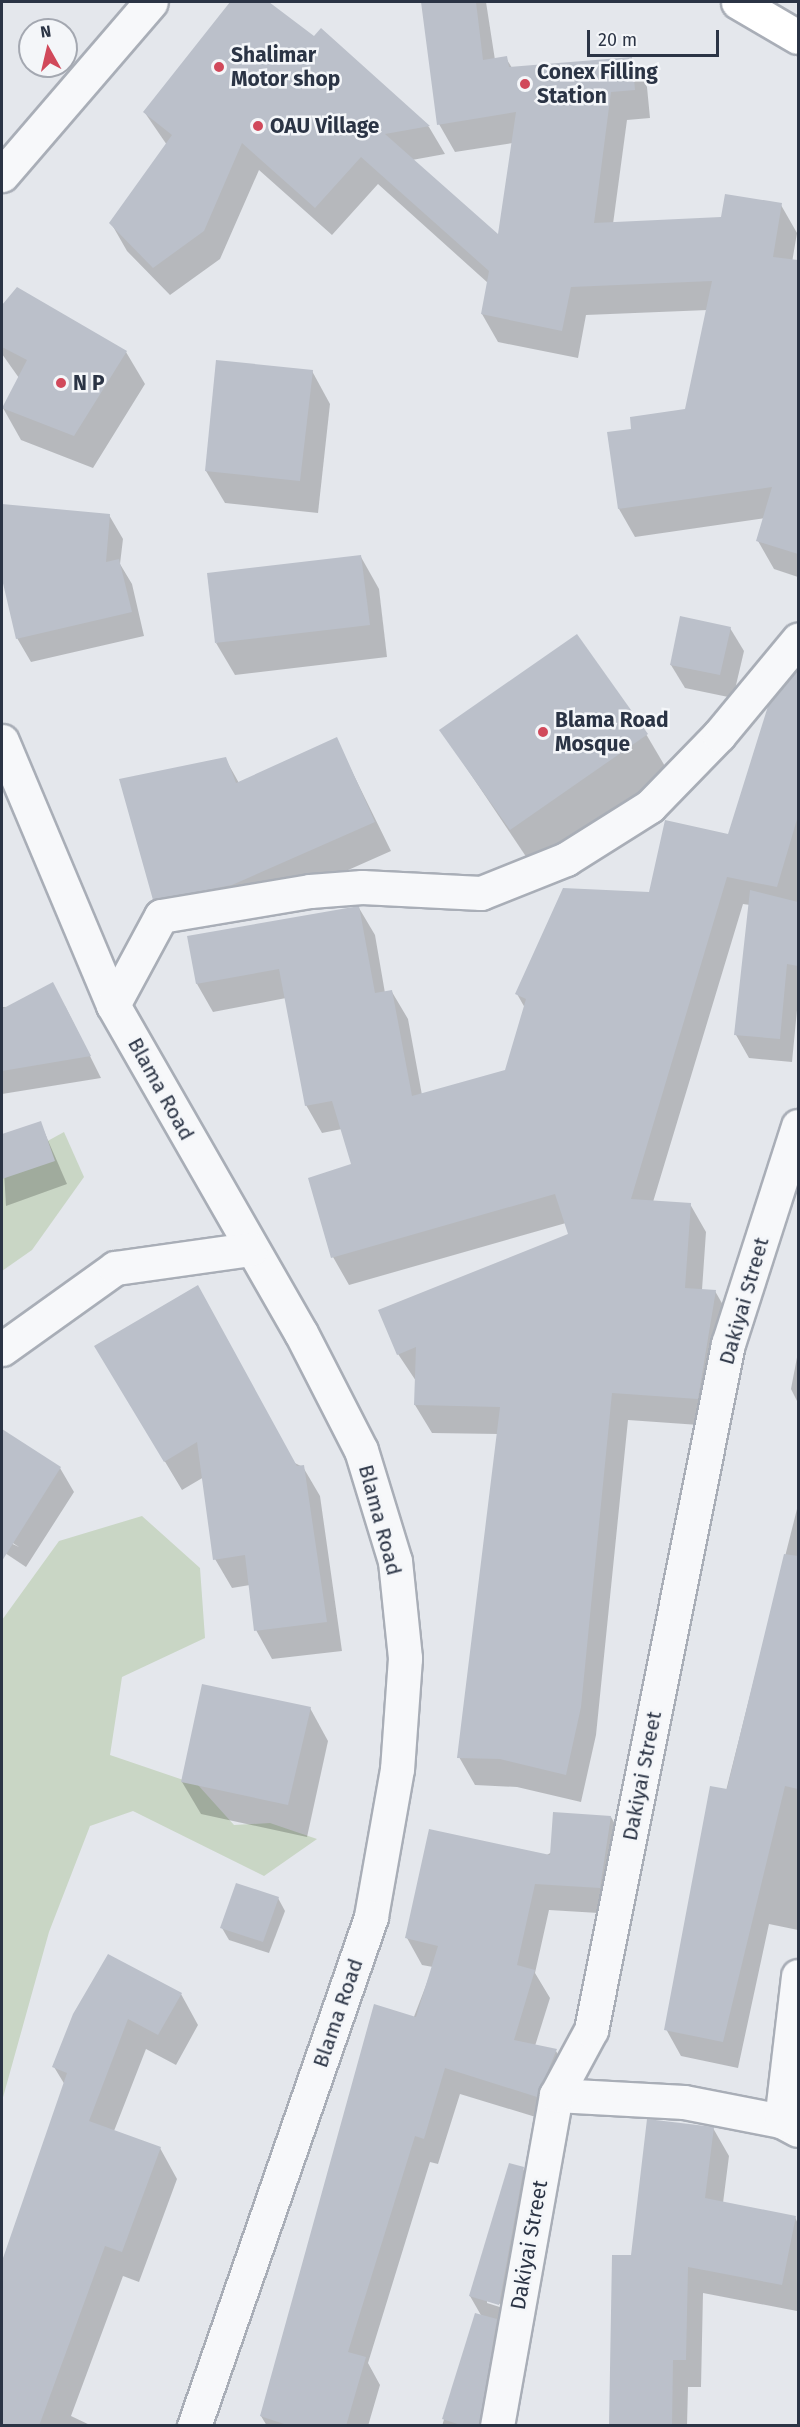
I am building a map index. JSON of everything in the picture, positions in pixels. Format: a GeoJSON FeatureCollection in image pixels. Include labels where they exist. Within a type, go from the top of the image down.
{"type":"FeatureCollection","features":[{"type":"Feature","properties":{"kind":"highway"},"geometry":{"type":"LineString","coordinates":[[738,2],[798,37]]}},
{"type":"Feature","properties":{"kind":"street"},"geometry":{"type":"LineString","coordinates":[[2,175],[152,2]]}},
{"type":"Feature","properties":{"kind":"street"},"geometry":{"type":"LineString","coordinates":[[113,1005],[161,916],[321,890],[481,893],[566,859],[650,806],[719,735],[798,640]]}},
{"type":"Feature","properties":{"kind":"street","name":"Blama Road"},"geometry":{"type":"LineString","coordinates":[[2,741],[113,1005],[361,1450],[395,1562],[405,1658],[397,1769],[371,1917],[194,2426]]}},
{"type":"Feature","properties":{"kind":"street","name":"Dakiyai Street"},"geometry":{"type":"LineString","coordinates":[[497,2426],[556,2095],[591,2030],[728,1344],[798,1126]]}},
{"type":"Feature","properties":{"kind":"street"},"geometry":{"type":"LineString","coordinates":[[2,1349],[115,1268],[251,1249]]}},
{"type":"Feature","properties":{"kind":"street"},"geometry":{"type":"LineString","coordinates":[[556,2095],[684,2102],[790,2125],[798,1976]]}},
{"type":"Feature","properties":{"kind":"green space"},"geometry":{"type":"Polygon","coordinates":[[[64,1132],[84,1177],[32,1250],[2,1271],[2,1166],[64,1132]]]}},
{"type":"Feature","properties":{"kind":"green space"},"geometry":{"type":"Polygon","coordinates":[[[142,1516],[200,1568],[205,1638],[122,1677],[110,1755],[198,1785],[234,1825],[270,1823],[317,1839],[264,1876],[133,1811],[90,1826],[49,1932],[2,2101],[2,1620],[59,1541],[142,1516]]]}},
{"type":"Feature","properties":{"kind":"building"},"geometry":{"type":"Polygon","coordinates":[[[230,2],[269,2],[314,36],[321,28],[430,126],[385,134],[498,234],[516,112],[437,125],[421,2],[476,2],[483,60],[507,56],[509,67],[632,57],[635,90],[611,92],[594,223],[721,217],[725,194],[782,203],[773,257],[798,260],[798,554],[756,541],[772,487],[618,509],[607,432],[631,429],[630,417],[685,409],[712,281],[571,287],[562,331],[481,314],[489,271],[361,157],[315,208],[242,143],[204,231],[153,268],[109,223],[172,135],[143,112],[230,2]]]}},
{"type":"Feature","properties":{"kind":"building","name":"N P"},"geometry":{"type":"Polygon","coordinates":[[[17,287],[127,351],[74,436],[2,408],[27,360],[2,347],[2,305],[17,287]]]}},
{"type":"Feature","properties":{"kind":"building"},"geometry":{"type":"Polygon","coordinates":[[[216,360],[313,370],[300,481],[205,471],[216,360]]]}},
{"type":"Feature","properties":{"kind":"building"},"geometry":{"type":"Polygon","coordinates":[[[2,504],[110,514],[106,562],[119,559],[132,612],[16,639],[2,579],[2,504]]]}},
{"type":"Feature","properties":{"kind":"building"},"geometry":{"type":"Polygon","coordinates":[[[361,555],[370,625],[215,643],[207,573],[361,555]]]}},
{"type":"Feature","properties":{"kind":"building"},"geometry":{"type":"Polygon","coordinates":[[[680,616],[731,627],[720,675],[670,665],[680,616]]]}},
{"type":"Feature","properties":{"kind":"building","name":"Blama Road Mosque"},"geometry":{"type":"Polygon","coordinates":[[[577,634],[648,734],[510,830],[439,730],[577,634]]]}},
{"type":"Feature","properties":{"kind":"building"},"geometry":{"type":"Polygon","coordinates":[[[798,669],[798,816],[777,887],[727,877],[631,1199],[691,1203],[685,1288],[716,1290],[698,1399],[612,1393],[581,1707],[566,1775],[500,1759],[457,1758],[500,1407],[414,1405],[416,1347],[397,1355],[378,1310],[568,1234],[555,1194],[331,1258],[308,1178],[351,1164],[332,1101],[305,1106],[279,969],[196,984],[187,936],[359,906],[375,993],[392,990],[412,1096],[505,1070],[526,999],[515,994],[563,888],[649,892],[665,820],[728,834],[768,706],[798,669]]]}},
{"type":"Feature","properties":{"kind":"building"},"geometry":{"type":"Polygon","coordinates":[[[337,737],[375,822],[232,885],[153,900],[119,779],[226,757],[236,783],[337,737]]]}},
{"type":"Feature","properties":{"kind":"building"},"geometry":{"type":"Polygon","coordinates":[[[750,890],[798,902],[798,966],[787,964],[780,1039],[734,1035],[750,890]]]}},
{"type":"Feature","properties":{"kind":"building"},"geometry":{"type":"Polygon","coordinates":[[[53,982],[91,1056],[2,1071],[2,1009],[53,982]]]}},
{"type":"Feature","properties":{"kind":"building"},"geometry":{"type":"Polygon","coordinates":[[[41,1121],[55,1161],[2,1179],[2,1134],[41,1121]]]}},
{"type":"Feature","properties":{"kind":"building"},"geometry":{"type":"Polygon","coordinates":[[[198,1285],[297,1466],[304,1465],[327,1622],[254,1631],[245,1555],[213,1560],[197,1442],[164,1462],[94,1346],[198,1285]]]}},
{"type":"Feature","properties":{"kind":"building"},"geometry":{"type":"Polygon","coordinates":[[[2,1429],[61,1467],[2,1561],[2,1429]]]}},
{"type":"Feature","properties":{"kind":"building"},"geometry":{"type":"Polygon","coordinates":[[[784,1554],[798,1556],[798,1789],[785,1786],[723,2042],[664,2030],[710,1786],[727,1789],[784,1554]]]}},
{"type":"Feature","properties":{"kind":"building"},"geometry":{"type":"Polygon","coordinates":[[[202,1684],[311,1707],[288,1805],[181,1782],[202,1684]]]}},
{"type":"Feature","properties":{"kind":"building"},"geometry":{"type":"Polygon","coordinates":[[[553,1812],[611,1816],[600,1888],[535,1884],[517,1965],[535,1970],[514,2040],[557,2049],[537,2097],[445,2068],[424,2139],[415,2136],[348,2352],[366,2357],[346,2426],[290,2426],[260,2416],[374,2004],[416,2017],[438,1946],[405,1938],[429,1829],[550,1855],[553,1812]]]}},
{"type":"Feature","properties":{"kind":"building"},"geometry":{"type":"Polygon","coordinates":[[[236,1883],[279,1897],[263,1942],[220,1928],[236,1883]]]}},
{"type":"Feature","properties":{"kind":"building"},"geometry":{"type":"Polygon","coordinates":[[[108,1954],[182,1993],[158,2035],[128,2019],[89,2121],[161,2147],[122,2252],[105,2246],[39,2426],[2,2426],[2,2261],[67,2073],[52,2067],[73,2014],[108,1954]]]}},
{"type":"Feature","properties":{"kind":"building"},"geometry":{"type":"Polygon","coordinates":[[[647,2119],[714,2127],[705,2198],[796,2216],[782,2285],[688,2267],[686,2360],[673,2360],[672,2426],[609,2426],[612,2255],[631,2255],[647,2119]]]}},
{"type":"Feature","properties":{"kind":"building"},"geometry":{"type":"Polygon","coordinates":[[[509,2163],[524,2167],[499,2305],[469,2296],[509,2163]]]}},
{"type":"Feature","properties":{"kind":"building"},"geometry":{"type":"Polygon","coordinates":[[[475,2313],[497,2319],[479,2426],[464,2426],[442,2419],[475,2313]]]}},
{"type":"Feature","properties":{"kind":"place","name":"Shalimar Motor shop"},"geometry":{"type":"Point","coordinates":[219,67]}},
{"type":"Feature","properties":{"kind":"place","name":"Conex Filling Station"},"geometry":{"type":"Point","coordinates":[525,84]}},
{"type":"Feature","properties":{"kind":"place","name":"OAU Village"},"geometry":{"type":"Point","coordinates":[258,126]}},
{"type":"Feature","properties":{"kind":"place","name":"N P"},"geometry":{"type":"Point","coordinates":[61,383]}},
{"type":"Feature","properties":{"kind":"place","name":"Blama Road Mosque"},"geometry":{"type":"Point","coordinates":[543,732]}}]}
